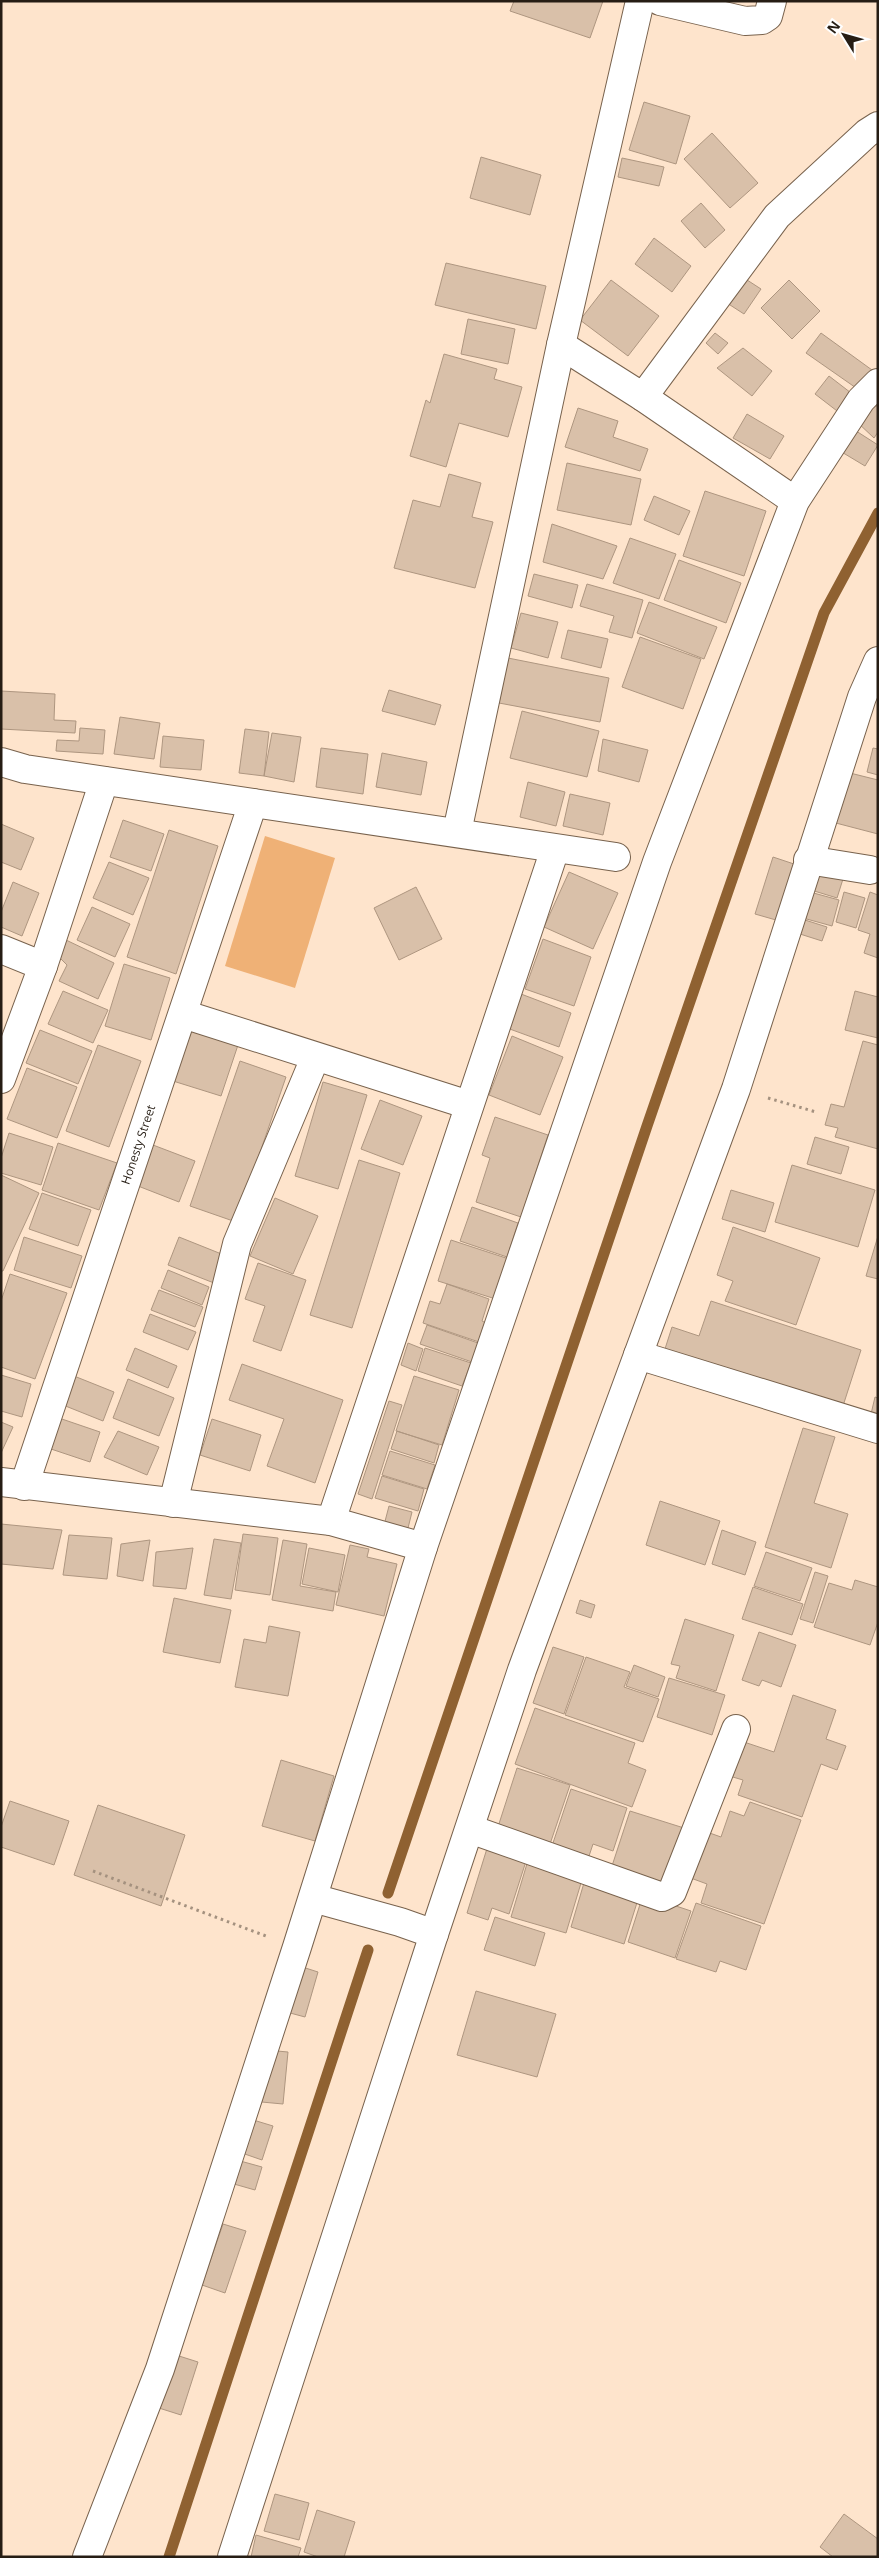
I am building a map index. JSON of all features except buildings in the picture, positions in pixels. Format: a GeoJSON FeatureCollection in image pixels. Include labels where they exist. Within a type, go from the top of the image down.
{"type":"FeatureCollection","features":[{"type":"Feature","properties":{"kind":"street"},"geometry":{"type":"LineString","coordinates":[[457,832],[561,346],[640,1]]}},
{"type":"Feature","properties":{"kind":"street"},"geometry":{"type":"LineString","coordinates":[[660,1],[745,21],[762,20],[768,16],[772,1]]}},
{"type":"Feature","properties":{"kind":"street"},"geometry":{"type":"LineString","coordinates":[[643,397],[777,216],[867,133],[878,126]]}},
{"type":"Feature","properties":{"kind":"street"},"geometry":{"type":"LineString","coordinates":[[561,346],[643,397],[795,501]]}},
{"type":"Feature","properties":{"kind":"street"},"geometry":{"type":"LineString","coordinates":[[87,2557],[160,2369],[313,1898],[423,1547],[657,862],[795,501],[861,400],[878,383]]}},
{"type":"Feature","properties":{"kind":"street"},"geometry":{"type":"LineString","coordinates":[[232,2557],[434,1934],[522,1670],[736,1088],[862,697],[878,661]]}},
{"type":"Feature","properties":{"kind":"street"},"geometry":{"type":"LineString","coordinates":[[1,762],[25,769],[616,857]]}},
{"type":"Feature","properties":{"kind":"street"},"geometry":{"type":"LineString","coordinates":[[1,1079],[43,966],[104,781]]}},
{"type":"Feature","properties":{"kind":"street","name":"Honesty Street"},"geometry":{"type":"LineString","coordinates":[[13,1484],[183,1014],[253,803]]}},
{"type":"Feature","properties":{"kind":"street"},"geometry":{"type":"LineString","coordinates":[[331,1520],[555,849]]}},
{"type":"Feature","properties":{"kind":"street"},"geometry":{"type":"LineString","coordinates":[[808,860],[870,870]]}},
{"type":"Feature","properties":{"kind":"street"},"geometry":{"type":"LineString","coordinates":[[1,949],[43,966]]}},
{"type":"Feature","properties":{"kind":"street"},"geometry":{"type":"LineString","coordinates":[[183,1014],[315,1058],[468,1105]]}},
{"type":"Feature","properties":{"kind":"street"},"geometry":{"type":"LineString","coordinates":[[173,1502],[237,1244],[315,1058]]}},
{"type":"Feature","properties":{"kind":"street"},"geometry":{"type":"LineString","coordinates":[[638,1355],[878,1429]]}},
{"type":"Feature","properties":{"kind":"street"},"geometry":{"type":"LineString","coordinates":[[13,1484],[331,1520],[423,1547]]}},
{"type":"Feature","properties":{"kind":"street"},"geometry":{"type":"LineString","coordinates":[[470,1829],[662,1897],[672,1892],[736,1729]]}},
{"type":"Feature","properties":{"kind":"street"},"geometry":{"type":"LineString","coordinates":[[313,1898],[400,1922],[434,1934]]}},
{"type":"Feature","properties":{"kind":"path"},"geometry":{"type":"LineString","coordinates":[[736,1088],[816,1112]]}},
{"type":"Feature","properties":{"kind":"path"},"geometry":{"type":"LineString","coordinates":[[93,1871],[297,1947]]}},
{"type":"Feature","properties":{"kind":"shaded area"},"geometry":{"type":"Polygon","coordinates":[[[265,836],[335,858],[295,988],[225,966],[265,836]]]}},
{"type":"Feature","properties":{"kind":"waterway"},"geometry":{"type":"LineString","coordinates":[[388,1893],[647,1126],[824,613],[878,513]]}},
{"type":"Feature","properties":{"kind":"waterway"},"geometry":{"type":"LineString","coordinates":[[169,2557],[368,1950]]}}]}
